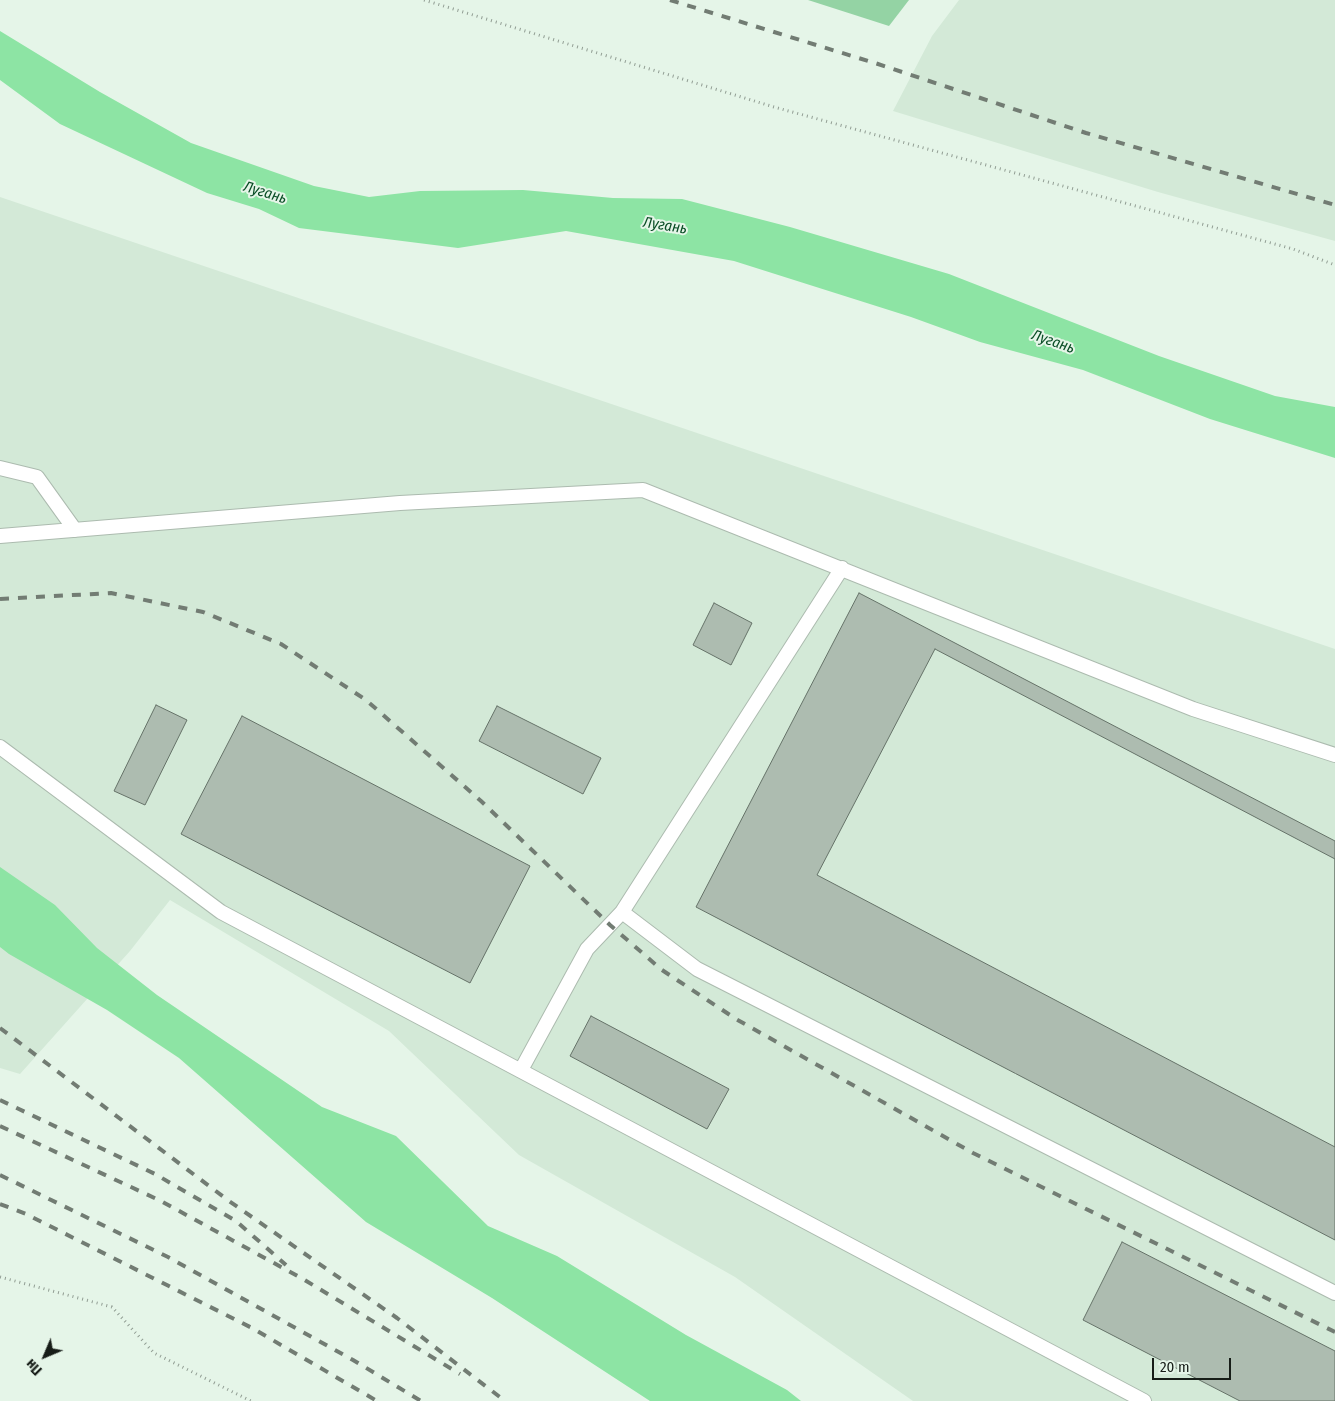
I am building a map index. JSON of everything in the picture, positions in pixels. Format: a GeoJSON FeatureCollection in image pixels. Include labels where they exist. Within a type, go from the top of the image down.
{"type":"FeatureCollection","features":[{"type":"Feature","properties":{"kind":"lane"},"geometry":{"type":"LineString","coordinates":[[0,468],[37,477],[75,530]]}},
{"type":"Feature","properties":{"kind":"lane"},"geometry":{"type":"LineString","coordinates":[[0,536],[400,503],[643,490],[1193,709],[1335,754]]}},
{"type":"Feature","properties":{"kind":"lane"},"geometry":{"type":"LineString","coordinates":[[521,1070],[587,949],[622,912],[842,568]]}},
{"type":"Feature","properties":{"kind":"lane"},"geometry":{"type":"LineString","coordinates":[[0,747],[221,912],[1144,1401]]}},
{"type":"Feature","properties":{"kind":"lane"},"geometry":{"type":"LineString","coordinates":[[622,912],[697,969],[1335,1293]]}},
{"type":"Feature","properties":{"kind":"path"},"geometry":{"type":"LineString","coordinates":[[424,0],[774,107],[1284,246],[1335,266]]}},
{"type":"Feature","properties":{"kind":"path"},"geometry":{"type":"LineString","coordinates":[[0,1277],[112,1306],[154,1353],[251,1401]]}},
{"type":"Feature","properties":{"kind":"shaded area"},"geometry":{"type":"Polygon","coordinates":[[[808,0],[909,0],[889,26],[808,0]]]}},
{"type":"Feature","properties":{"kind":"shaded area"},"geometry":{"type":"Polygon","coordinates":[[[959,0],[1335,0],[1335,241],[1158,192],[893,111],[932,36],[959,0]]]}},
{"type":"Feature","properties":{"kind":"shaded area"},"geometry":{"type":"Polygon","coordinates":[[[0,197],[1335,649],[1335,1401],[913,1401],[735,1277],[519,1155],[389,1031],[170,900],[130,951],[20,1074],[0,1068],[0,197]]]}},
{"type":"Feature","properties":{"kind":"water","name":"Лугань"},"geometry":{"type":"Polygon","coordinates":[[[0,31],[100,92],[191,143],[314,186],[369,197],[420,191],[523,190],[613,198],[682,199],[790,227],[949,274],[1159,356],[1275,396],[1335,407],[1335,458],[1210,419],[1083,370],[980,342],[911,317],[734,261],[566,231],[458,248],[299,228],[259,209],[207,193],[60,124],[0,80],[0,31]]]}},
{"type":"Feature","properties":{"kind":"water"},"geometry":{"type":"Polygon","coordinates":[[[0,867],[55,905],[97,948],[157,995],[322,1107],[396,1136],[488,1226],[557,1256],[686,1335],[787,1390],[801,1401],[650,1401],[492,1298],[366,1222],[179,1058],[107,1010],[0,947],[0,867]]]}},
{"type":"Feature","properties":{"kind":"building"},"geometry":{"type":"Polygon","coordinates":[[[859,593],[1335,841],[1335,1240],[696,907],[859,593]]]}},
{"type":"Feature","properties":{"kind":"building"},"geometry":{"type":"Polygon","coordinates":[[[714,603],[752,623],[731,665],[693,645],[714,603]]]}},
{"type":"Feature","properties":{"kind":"building"},"geometry":{"type":"Polygon","coordinates":[[[935,649],[1335,859],[1335,1147],[817,875],[935,649]]]}},
{"type":"Feature","properties":{"kind":"building"},"geometry":{"type":"Polygon","coordinates":[[[156,705],[187,720],[145,805],[114,791],[156,705]]]}},
{"type":"Feature","properties":{"kind":"building"},"geometry":{"type":"Polygon","coordinates":[[[497,706],[601,758],[583,794],[479,741],[497,706]]]}},
{"type":"Feature","properties":{"kind":"building"},"geometry":{"type":"Polygon","coordinates":[[[242,716],[530,866],[470,983],[181,834],[242,716]]]}},
{"type":"Feature","properties":{"kind":"building"},"geometry":{"type":"Polygon","coordinates":[[[591,1016],[729,1089],[707,1129],[570,1056],[591,1016]]]}},
{"type":"Feature","properties":{"kind":"building"},"geometry":{"type":"Polygon","coordinates":[[[1122,1242],[1335,1351],[1335,1401],[1240,1401],[1083,1320],[1122,1242]]]}},
{"type":"Feature","properties":{"kind":"railway"},"geometry":{"type":"LineString","coordinates":[[670,0],[878,64],[1086,133],[1335,205]]}},
{"type":"Feature","properties":{"kind":"railway"},"geometry":{"type":"LineString","coordinates":[[0,599],[111,593],[203,612],[281,644],[366,700],[481,801],[610,925],[662,970],[736,1019],[973,1153],[1335,1332]]}},
{"type":"Feature","properties":{"kind":"railway"},"geometry":{"type":"LineString","coordinates":[[0,1028],[229,1201],[397,1318],[505,1401]]}},
{"type":"Feature","properties":{"kind":"railway"},"geometry":{"type":"LineString","coordinates":[[0,1100],[155,1174],[236,1221],[286,1265]]}},
{"type":"Feature","properties":{"kind":"railway"},"geometry":{"type":"LineString","coordinates":[[0,1126],[161,1201],[303,1279],[460,1374]]}},
{"type":"Feature","properties":{"kind":"railway"},"geometry":{"type":"LineString","coordinates":[[0,1175],[168,1257],[353,1360],[421,1401]]}},
{"type":"Feature","properties":{"kind":"railway"},"geometry":{"type":"LineString","coordinates":[[0,1204],[26,1214],[252,1328],[377,1401]]}}]}
